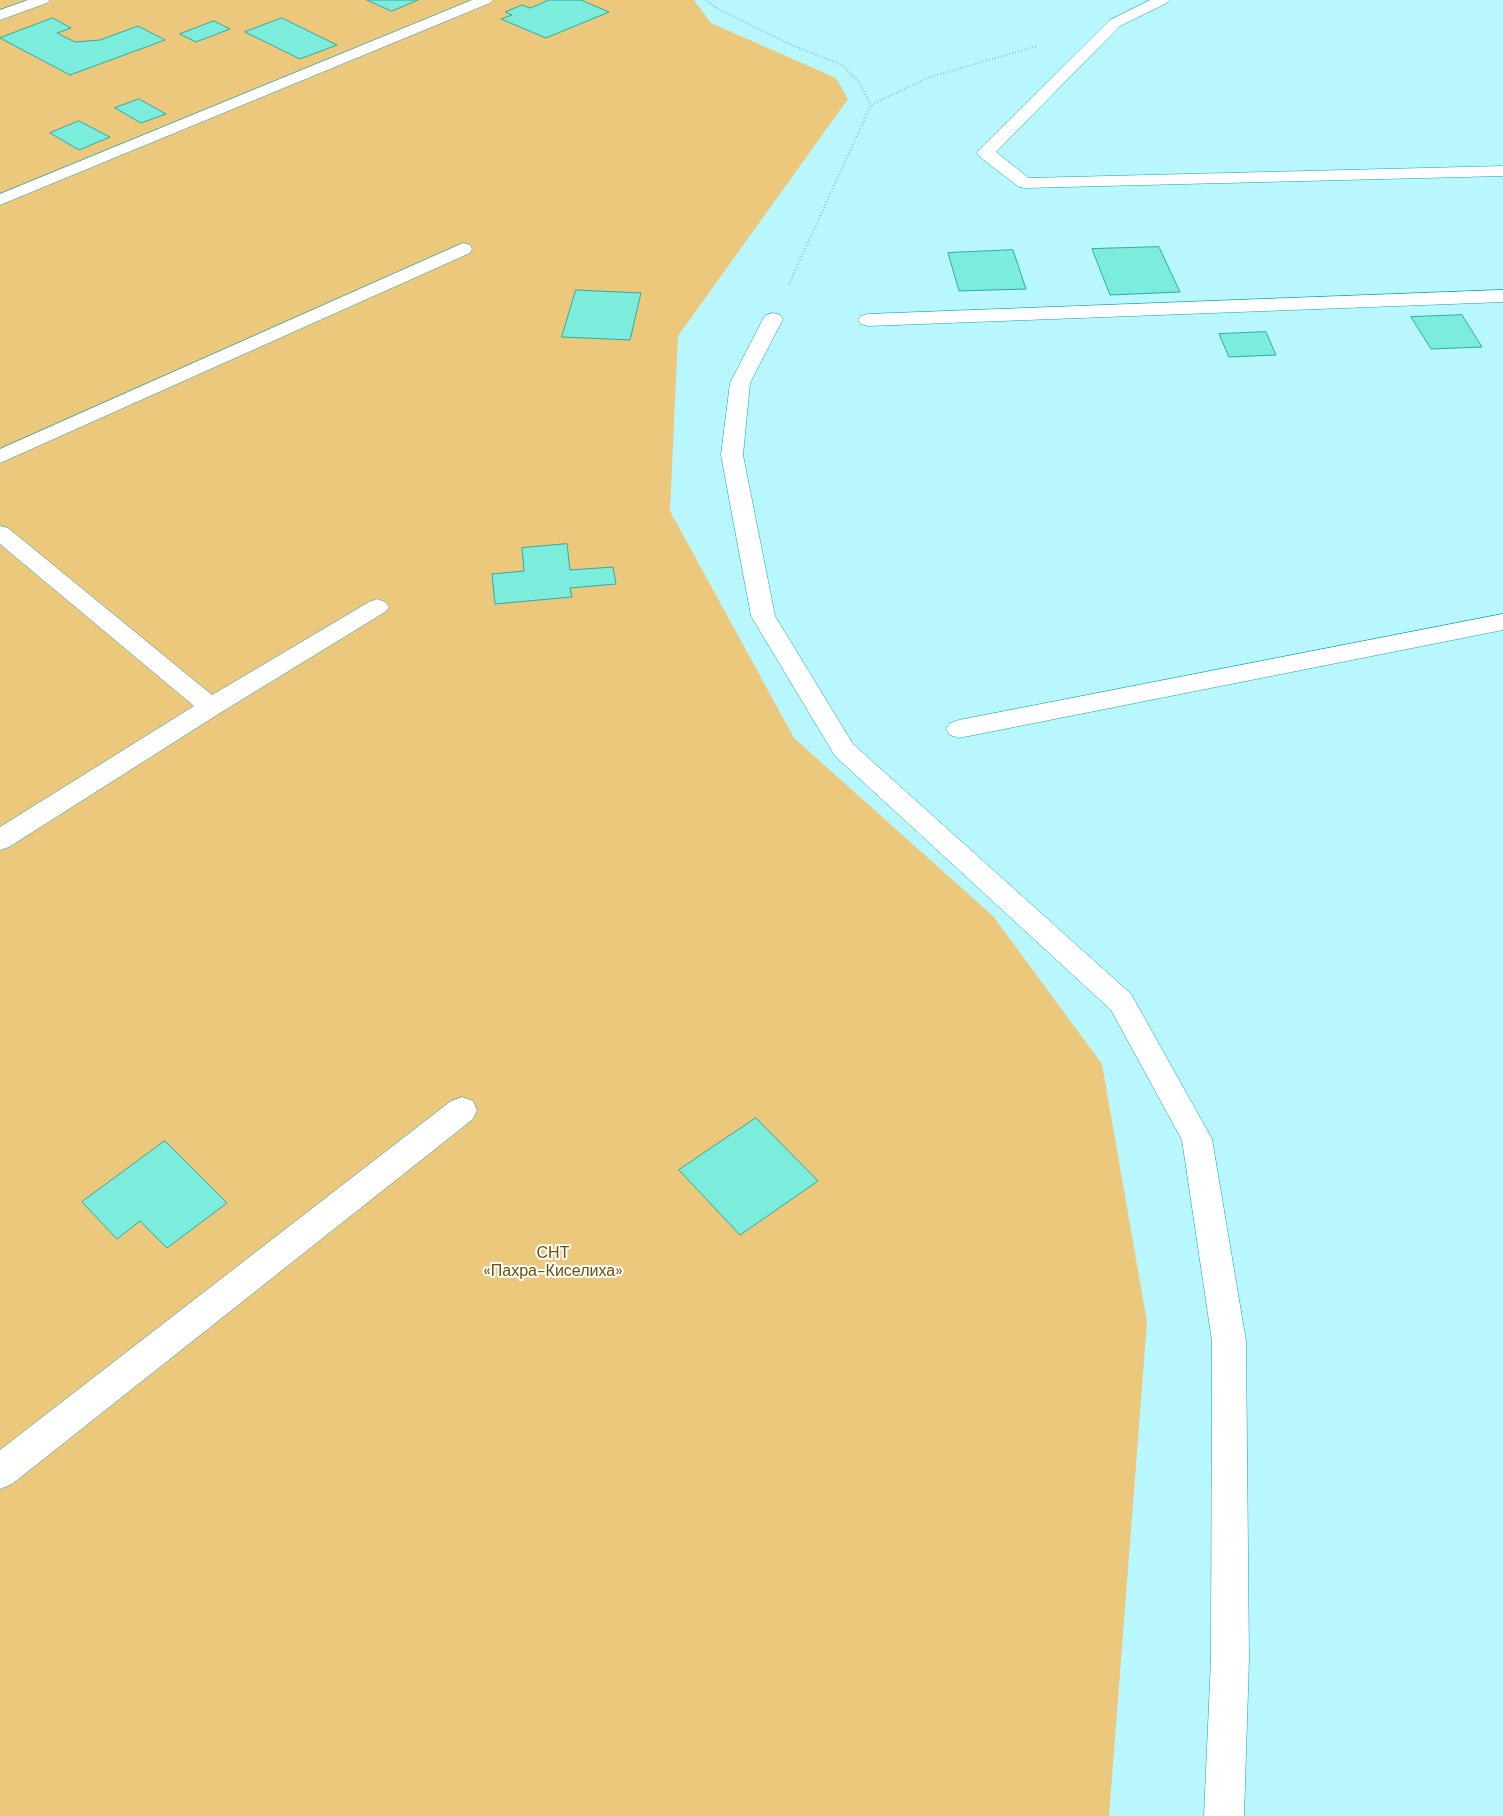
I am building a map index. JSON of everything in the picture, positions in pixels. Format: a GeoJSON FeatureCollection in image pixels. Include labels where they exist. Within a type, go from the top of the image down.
{"type":"FeatureCollection","features":[{"type":"Feature","properties":{"kind":"street"},"geometry":{"type":"LineString","coordinates":[[0,15],[42,0]]}},
{"type":"Feature","properties":{"kind":"street"},"geometry":{"type":"LineString","coordinates":[[0,200],[485,0]]}},
{"type":"Feature","properties":{"kind":"street"},"geometry":{"type":"LineString","coordinates":[[1162,0],[1114,23],[986,153],[1025,183],[1503,170]]}},
{"type":"Feature","properties":{"kind":"street"},"geometry":{"type":"LineString","coordinates":[[0,457],[463,249]]}},
{"type":"Feature","properties":{"kind":"street"},"geometry":{"type":"LineString","coordinates":[[868,320],[1503,296]]}},
{"type":"Feature","properties":{"kind":"street"},"geometry":{"type":"LineString","coordinates":[[773,319],[740,384],[732,455],[763,616],[844,750],[1122,1002],[1197,1139],[1229,1340],[1230,1659],[1224,1816]]}},
{"type":"Feature","properties":{"kind":"street"},"geometry":{"type":"LineString","coordinates":[[0,533],[211,707]]}},
{"type":"Feature","properties":{"kind":"street"},"geometry":{"type":"LineString","coordinates":[[0,840],[211,707],[377,606]]}},
{"type":"Feature","properties":{"kind":"street"},"geometry":{"type":"LineString","coordinates":[[959,729],[1503,622]]}},
{"type":"Feature","properties":{"kind":"street"},"geometry":{"type":"LineString","coordinates":[[0,1472],[462,1110]]}},
{"type":"Feature","properties":{"kind":"path"},"geometry":{"type":"LineString","coordinates":[[706,0],[718,9],[794,46],[842,65],[859,82],[871,105]]}},
{"type":"Feature","properties":{"kind":"path"},"geometry":{"type":"LineString","coordinates":[[773,319],[871,105],[927,78],[1040,45]]}},
{"type":"Feature","properties":{"kind":"green space","name":"СНТ «Пахра-Киселиха»"},"geometry":{"type":"Polygon","coordinates":[[[0,0],[694,0],[711,23],[836,78],[848,99],[678,336],[670,511],[794,738],[993,916],[1102,1064],[1147,1322],[1109,1816],[0,1816],[0,0]]]}},
{"type":"Feature","properties":{"kind":"building"},"geometry":{"type":"Polygon","coordinates":[[[367,0],[418,0],[392,11],[367,0]]]}},
{"type":"Feature","properties":{"kind":"building"},"geometry":{"type":"Polygon","coordinates":[[[549,0],[581,0],[609,12],[546,38],[501,19],[512,15],[505,12],[522,5],[530,8],[549,0]]]}},
{"type":"Feature","properties":{"kind":"building"},"geometry":{"type":"Polygon","coordinates":[[[53,18],[71,28],[57,33],[75,42],[100,40],[138,26],[165,40],[70,75],[0,38],[53,18]]]}},
{"type":"Feature","properties":{"kind":"building"},"geometry":{"type":"Polygon","coordinates":[[[282,18],[337,45],[300,59],[245,32],[282,18]]]}},
{"type":"Feature","properties":{"kind":"building"},"geometry":{"type":"Polygon","coordinates":[[[214,21],[230,29],[196,42],[180,34],[214,21]]]}},
{"type":"Feature","properties":{"kind":"building"},"geometry":{"type":"Polygon","coordinates":[[[139,99],[166,114],[141,123],[115,108],[139,99]]]}},
{"type":"Feature","properties":{"kind":"building"},"geometry":{"type":"Polygon","coordinates":[[[79,121],[110,137],[79,150],[50,133],[79,121]]]}},
{"type":"Feature","properties":{"kind":"building"},"geometry":{"type":"Polygon","coordinates":[[[1159,247],[1180,292],[1110,295],[1092,249],[1159,247]]]}},
{"type":"Feature","properties":{"kind":"building"},"geometry":{"type":"Polygon","coordinates":[[[1013,250],[1026,289],[959,291],[948,253],[1013,250]]]}},
{"type":"Feature","properties":{"kind":"building"},"geometry":{"type":"Polygon","coordinates":[[[576,290],[641,293],[630,340],[562,337],[576,290]]]}},
{"type":"Feature","properties":{"kind":"building"},"geometry":{"type":"Polygon","coordinates":[[[1462,315],[1482,347],[1431,349],[1411,317],[1462,315]]]}},
{"type":"Feature","properties":{"kind":"building"},"geometry":{"type":"Polygon","coordinates":[[[1266,332],[1276,355],[1229,357],[1219,334],[1266,332]]]}},
{"type":"Feature","properties":{"kind":"building"},"geometry":{"type":"Polygon","coordinates":[[[567,544],[570,570],[613,567],[616,584],[570,588],[572,597],[495,604],[492,574],[524,571],[522,548],[567,544]]]}},
{"type":"Feature","properties":{"kind":"building"},"geometry":{"type":"Polygon","coordinates":[[[756,1118],[818,1181],[740,1235],[679,1170],[756,1118]]]}},
{"type":"Feature","properties":{"kind":"building"},"geometry":{"type":"Polygon","coordinates":[[[165,1141],[227,1203],[167,1248],[140,1221],[117,1239],[82,1202],[165,1141]]]}}]}
